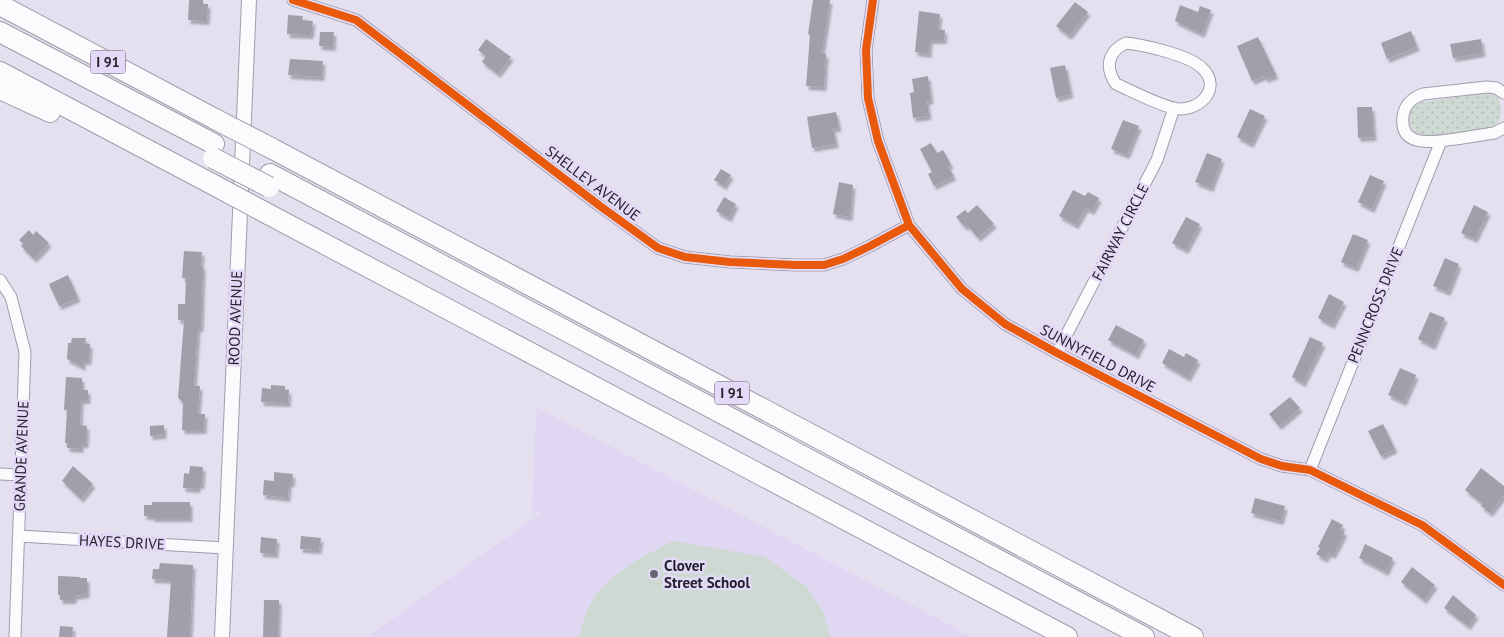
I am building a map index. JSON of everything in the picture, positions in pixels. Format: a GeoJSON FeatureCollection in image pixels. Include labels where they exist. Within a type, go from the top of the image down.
{"type":"FeatureCollection","features":[{"type":"Feature","properties":{"kind":"highway","name":"I 91"},"geometry":{"type":"LineString","coordinates":[[0,5],[1193,637]]}},
{"type":"Feature","properties":{"kind":"highway"},"geometry":{"type":"LineString","coordinates":[[0,32],[214,151]]}},
{"type":"Feature","properties":{"kind":"highway"},"geometry":{"type":"LineString","coordinates":[[0,46],[214,151],[1144,637]]}},
{"type":"Feature","properties":{"kind":"highway"},"geometry":{"type":"LineString","coordinates":[[0,72],[1067,637]]}},
{"type":"Feature","properties":{"kind":"highway"},"geometry":{"type":"LineString","coordinates":[[0,89],[51,112],[95,122]]}},
{"type":"Feature","properties":{"kind":"highway"},"geometry":{"type":"LineString","coordinates":[[270,180],[1117,637]]}},
{"type":"Feature","properties":{"kind":"street","name":"ROOD AVENUE"},"geometry":{"type":"LineString","coordinates":[[222,637],[249,0]]}},
{"type":"Feature","properties":{"kind":"street","name":"SHELLEY AVENUE"},"geometry":{"type":"LineString","coordinates":[[293,0],[356,20],[658,248],[685,257],[730,262],[824,265],[843,259],[909,225]]}},
{"type":"Feature","properties":{"kind":"street","name":"SUNNYFIELD DRIVE"},"geometry":{"type":"LineString","coordinates":[[872,0],[866,50],[868,98],[878,141],[909,225],[962,289],[1005,324],[1261,459],[1282,466],[1310,470],[1422,525],[1504,585]]}},
{"type":"Feature","properties":{"kind":"street"},"geometry":{"type":"LineString","coordinates":[[1126,43],[1137,44],[1184,57],[1202,67],[1208,76],[1210,84],[1204,101],[1188,108],[1174,108],[1116,84],[1111,77],[1109,69],[1112,54],[1118,47],[1126,43]]}},
{"type":"Feature","properties":{"kind":"street"},"geometry":{"type":"LineString","coordinates":[[1504,92],[1487,86],[1422,94],[1413,98],[1407,104],[1404,115],[1404,125],[1408,134],[1415,140],[1426,143],[1494,133],[1504,128]]}},
{"type":"Feature","properties":{"kind":"street","name":"FAIRWAY CIRCLE"},"geometry":{"type":"LineString","coordinates":[[1057,353],[1157,160],[1174,108]]}},
{"type":"Feature","properties":{"kind":"street","name":"PENNCROSS DRIVE"},"geometry":{"type":"LineString","coordinates":[[1310,470],[1442,141]]}},
{"type":"Feature","properties":{"kind":"street","name":"GRANDE AVENUE"},"geometry":{"type":"LineString","coordinates":[[0,280],[11,297],[25,352],[15,637]]}},
{"type":"Feature","properties":{"kind":"street"},"geometry":{"type":"LineString","coordinates":[[0,474],[21,475]]}},
{"type":"Feature","properties":{"kind":"street","name":"HAYES DRIVE"},"geometry":{"type":"LineString","coordinates":[[19,536],[225,548]]}},
{"type":"Feature","properties":{"kind":"shaded area"},"geometry":{"type":"Polygon","coordinates":[[[1490,92],[1498,98],[1501,108],[1500,118],[1495,127],[1446,135],[1426,136],[1415,133],[1409,123],[1413,108],[1418,103],[1490,92]]]}},
{"type":"Feature","properties":{"kind":"shaded area","name":"Clover Street School"},"geometry":{"type":"Polygon","coordinates":[[[536,407],[973,637],[370,637],[370,635],[541,513],[532,512],[536,407]]]}},
{"type":"Feature","properties":{"kind":"shaded area"},"geometry":{"type":"Polygon","coordinates":[[[673,541],[765,557],[807,587],[824,613],[830,637],[579,637],[587,611],[593,598],[601,588],[626,567],[673,541]]]}},
{"type":"Feature","properties":{"kind":"building"},"geometry":{"type":"Polygon","coordinates":[[[189,0],[203,0],[203,4],[208,4],[207,21],[188,20],[189,0]]]}},
{"type":"Feature","properties":{"kind":"building"},"geometry":{"type":"Polygon","coordinates":[[[813,0],[830,0],[822,53],[826,54],[824,87],[806,86],[810,35],[808,34],[813,0]]]}},
{"type":"Feature","properties":{"kind":"building"},"geometry":{"type":"Polygon","coordinates":[[[1075,2],[1088,12],[1069,36],[1056,26],[1075,2]]]}},
{"type":"Feature","properties":{"kind":"building"},"geometry":{"type":"Polygon","coordinates":[[[1180,5],[1198,12],[1200,6],[1211,10],[1202,34],[1175,21],[1180,5]]]}},
{"type":"Feature","properties":{"kind":"building"},"geometry":{"type":"Polygon","coordinates":[[[919,11],[940,14],[938,29],[945,30],[944,40],[930,40],[929,54],[915,52],[919,11]]]}},
{"type":"Feature","properties":{"kind":"building"},"geometry":{"type":"Polygon","coordinates":[[[288,15],[303,16],[302,20],[313,21],[311,35],[287,34],[288,15]]]}},
{"type":"Feature","properties":{"kind":"building"},"geometry":{"type":"Polygon","coordinates":[[[1411,31],[1417,47],[1387,59],[1381,43],[1411,31]]]}},
{"type":"Feature","properties":{"kind":"building"},"geometry":{"type":"Polygon","coordinates":[[[320,32],[334,32],[333,47],[319,46],[320,32]]]}},
{"type":"Feature","properties":{"kind":"building"},"geometry":{"type":"Polygon","coordinates":[[[1258,37],[1276,75],[1266,79],[1264,76],[1252,81],[1237,46],[1258,37]]]}},
{"type":"Feature","properties":{"kind":"building"},"geometry":{"type":"Polygon","coordinates":[[[486,39],[511,57],[498,74],[482,62],[486,56],[478,50],[486,39]]]}},
{"type":"Feature","properties":{"kind":"building"},"geometry":{"type":"Polygon","coordinates":[[[1481,39],[1483,53],[1453,58],[1450,44],[1481,39]]]}},
{"type":"Feature","properties":{"kind":"building"},"geometry":{"type":"Polygon","coordinates":[[[290,59],[323,61],[322,77],[288,75],[290,59]]]}},
{"type":"Feature","properties":{"kind":"building"},"geometry":{"type":"Polygon","coordinates":[[[1065,65],[1071,94],[1056,98],[1050,68],[1065,65]]]}},
{"type":"Feature","properties":{"kind":"building"},"geometry":{"type":"Polygon","coordinates":[[[928,76],[931,100],[927,101],[929,116],[913,118],[910,93],[914,92],[912,79],[928,76]]]}},
{"type":"Feature","properties":{"kind":"building"},"geometry":{"type":"Polygon","coordinates":[[[1357,107],[1372,107],[1374,137],[1358,138],[1357,107]]]}},
{"type":"Feature","properties":{"kind":"building"},"geometry":{"type":"Polygon","coordinates":[[[1250,109],[1265,116],[1251,144],[1237,137],[1250,109]]]}},
{"type":"Feature","properties":{"kind":"building"},"geometry":{"type":"Polygon","coordinates":[[[836,112],[839,128],[833,128],[836,144],[812,148],[807,117],[836,112]]]}},
{"type":"Feature","properties":{"kind":"building"},"geometry":{"type":"Polygon","coordinates":[[[1123,120],[1139,126],[1127,155],[1111,149],[1123,120]]]}},
{"type":"Feature","properties":{"kind":"building"},"geometry":{"type":"Polygon","coordinates":[[[931,143],[937,153],[943,150],[951,165],[948,167],[954,176],[934,186],[928,174],[932,172],[920,149],[931,143]]]}},
{"type":"Feature","properties":{"kind":"building"},"geometry":{"type":"Polygon","coordinates":[[[1207,153],[1222,159],[1211,188],[1195,182],[1207,153]]]}},
{"type":"Feature","properties":{"kind":"building"},"geometry":{"type":"Polygon","coordinates":[[[721,169],[731,175],[724,186],[714,180],[721,169]]]}},
{"type":"Feature","properties":{"kind":"building"},"geometry":{"type":"Polygon","coordinates":[[[1370,175],[1384,181],[1372,209],[1358,202],[1370,175]]]}},
{"type":"Feature","properties":{"kind":"building"},"geometry":{"type":"Polygon","coordinates":[[[839,182],[853,185],[850,217],[833,214],[839,182]]]}},
{"type":"Feature","properties":{"kind":"building"},"geometry":{"type":"Polygon","coordinates":[[[1073,190],[1085,196],[1088,192],[1099,198],[1092,211],[1086,208],[1076,225],[1059,216],[1073,190]]]}},
{"type":"Feature","properties":{"kind":"building"},"geometry":{"type":"Polygon","coordinates":[[[724,197],[736,204],[729,218],[716,211],[724,197]]]}},
{"type":"Feature","properties":{"kind":"building"},"geometry":{"type":"Polygon","coordinates":[[[977,205],[994,224],[978,238],[967,225],[965,227],[956,217],[965,210],[968,213],[977,205]]]}},
{"type":"Feature","properties":{"kind":"building"},"geometry":{"type":"Polygon","coordinates":[[[1474,205],[1488,212],[1475,239],[1461,233],[1474,205]]]}},
{"type":"Feature","properties":{"kind":"building"},"geometry":{"type":"Polygon","coordinates":[[[1186,217],[1200,224],[1186,250],[1172,243],[1186,217]]]}},
{"type":"Feature","properties":{"kind":"building"},"geometry":{"type":"Polygon","coordinates":[[[29,230],[33,235],[36,231],[49,243],[34,259],[21,246],[23,244],[19,240],[29,230]]]}},
{"type":"Feature","properties":{"kind":"building"},"geometry":{"type":"Polygon","coordinates":[[[1353,234],[1368,240],[1356,268],[1341,262],[1353,234]]]}},
{"type":"Feature","properties":{"kind":"building"},"geometry":{"type":"Polygon","coordinates":[[[184,251],[202,252],[201,328],[198,328],[194,386],[200,386],[198,414],[205,414],[204,430],[182,430],[183,402],[178,398],[184,320],[178,320],[178,304],[185,304],[186,278],[182,278],[184,251]]]}},
{"type":"Feature","properties":{"kind":"building"},"geometry":{"type":"Polygon","coordinates":[[[1445,258],[1459,264],[1448,292],[1433,286],[1445,258]]]}},
{"type":"Feature","properties":{"kind":"building"},"geometry":{"type":"Polygon","coordinates":[[[68,275],[78,298],[59,306],[49,284],[68,275]]]}},
{"type":"Feature","properties":{"kind":"building"},"geometry":{"type":"Polygon","coordinates":[[[1329,294],[1344,302],[1332,325],[1318,318],[1329,294]]]}},
{"type":"Feature","properties":{"kind":"building"},"geometry":{"type":"Polygon","coordinates":[[[1430,312],[1445,318],[1433,346],[1418,339],[1430,312]]]}},
{"type":"Feature","properties":{"kind":"building"},"geometry":{"type":"Polygon","coordinates":[[[1116,325],[1144,340],[1136,355],[1108,340],[1116,325]]]}},
{"type":"Feature","properties":{"kind":"building"},"geometry":{"type":"Polygon","coordinates":[[[1310,337],[1323,343],[1303,383],[1292,377],[1310,337]]]}},
{"type":"Feature","properties":{"kind":"building"},"geometry":{"type":"Polygon","coordinates":[[[72,338],[86,338],[85,344],[90,344],[89,361],[83,361],[83,367],[67,359],[68,343],[71,343],[72,338]]]}},
{"type":"Feature","properties":{"kind":"building"},"geometry":{"type":"Polygon","coordinates":[[[1169,349],[1184,357],[1186,353],[1198,360],[1188,378],[1162,363],[1169,349]]]}},
{"type":"Feature","properties":{"kind":"building"},"geometry":{"type":"Polygon","coordinates":[[[1400,368],[1416,375],[1404,402],[1388,395],[1400,368]]]}},
{"type":"Feature","properties":{"kind":"building"},"geometry":{"type":"Polygon","coordinates":[[[66,377],[82,378],[82,390],[88,390],[88,400],[81,400],[80,425],[87,426],[86,444],[81,444],[81,449],[67,448],[67,443],[65,443],[66,377]]]}},
{"type":"Feature","properties":{"kind":"building"},"geometry":{"type":"Polygon","coordinates":[[[271,385],[285,386],[285,390],[289,390],[288,403],[261,402],[262,388],[271,389],[271,385]]]}},
{"type":"Feature","properties":{"kind":"building"},"geometry":{"type":"Polygon","coordinates":[[[1290,397],[1300,408],[1279,426],[1269,414],[1290,397]]]}},
{"type":"Feature","properties":{"kind":"building"},"geometry":{"type":"Polygon","coordinates":[[[1383,424],[1395,449],[1381,456],[1368,431],[1383,424]]]}},
{"type":"Feature","properties":{"kind":"building"},"geometry":{"type":"Polygon","coordinates":[[[164,425],[164,435],[150,436],[150,426],[164,425]]]}},
{"type":"Feature","properties":{"kind":"building"},"geometry":{"type":"Polygon","coordinates":[[[73,466],[93,484],[81,499],[62,481],[73,466]]]}},
{"type":"Feature","properties":{"kind":"building"},"geometry":{"type":"Polygon","coordinates":[[[190,466],[203,467],[202,485],[198,485],[198,489],[183,488],[184,473],[189,474],[190,466]]]}},
{"type":"Feature","properties":{"kind":"building"},"geometry":{"type":"Polygon","coordinates":[[[1481,468],[1504,486],[1504,495],[1490,513],[1481,506],[1483,504],[1465,490],[1481,468]]]}},
{"type":"Feature","properties":{"kind":"building"},"geometry":{"type":"Polygon","coordinates":[[[274,472],[293,474],[292,483],[289,483],[288,498],[263,495],[264,480],[274,481],[274,472]]]}},
{"type":"Feature","properties":{"kind":"building"},"geometry":{"type":"Polygon","coordinates":[[[1255,498],[1285,506],[1281,521],[1251,513],[1255,498]]]}},
{"type":"Feature","properties":{"kind":"building"},"geometry":{"type":"Polygon","coordinates":[[[152,502],[190,502],[190,518],[152,518],[152,516],[144,516],[144,505],[152,505],[152,502]]]}},
{"type":"Feature","properties":{"kind":"building"},"geometry":{"type":"Polygon","coordinates":[[[1332,519],[1343,525],[1340,530],[1345,532],[1333,555],[1329,553],[1325,559],[1316,554],[1332,519]]]}},
{"type":"Feature","properties":{"kind":"building"},"geometry":{"type":"Polygon","coordinates":[[[301,536],[321,538],[319,550],[300,549],[301,536]]]}},
{"type":"Feature","properties":{"kind":"building"},"geometry":{"type":"Polygon","coordinates":[[[261,537],[277,539],[276,554],[260,553],[261,537]]]}},
{"type":"Feature","properties":{"kind":"building"},"geometry":{"type":"Polygon","coordinates":[[[1365,544],[1393,558],[1386,572],[1359,558],[1365,544]]]}},
{"type":"Feature","properties":{"kind":"building"},"geometry":{"type":"Polygon","coordinates":[[[160,563],[193,565],[190,637],[167,637],[171,580],[152,579],[153,569],[159,569],[160,563]]]}},
{"type":"Feature","properties":{"kind":"building"},"geometry":{"type":"Polygon","coordinates":[[[1412,567],[1435,585],[1424,600],[1401,582],[1412,567]]]}},
{"type":"Feature","properties":{"kind":"building"},"geometry":{"type":"Polygon","coordinates":[[[58,576],[87,578],[87,594],[74,596],[74,600],[60,600],[60,595],[58,595],[58,576]]]}},
{"type":"Feature","properties":{"kind":"building"},"geometry":{"type":"Polygon","coordinates":[[[1453,595],[1476,615],[1468,626],[1444,608],[1453,595]]]}},
{"type":"Feature","properties":{"kind":"building"},"geometry":{"type":"Polygon","coordinates":[[[264,600],[279,600],[278,637],[263,637],[264,600]]]}},
{"type":"Feature","properties":{"kind":"building"},"geometry":{"type":"Polygon","coordinates":[[[60,626],[73,627],[72,637],[59,637],[60,626]]]}},
{"type":"Feature","properties":{"kind":"cycle path"},"geometry":{"type":"LineString","coordinates":[[293,0],[356,20],[658,248],[685,257],[730,262],[824,265],[843,259],[909,225]]}},
{"type":"Feature","properties":{"kind":"cycle path"},"geometry":{"type":"LineString","coordinates":[[873,0],[866,50],[868,98],[878,141],[909,225],[962,289],[1005,324],[1261,459],[1282,466],[1310,470],[1422,525],[1504,585]]}},
{"type":"Feature","properties":{"kind":"place","name":"Clover Street School"},"geometry":{"type":"Point","coordinates":[654,574]}}]}
